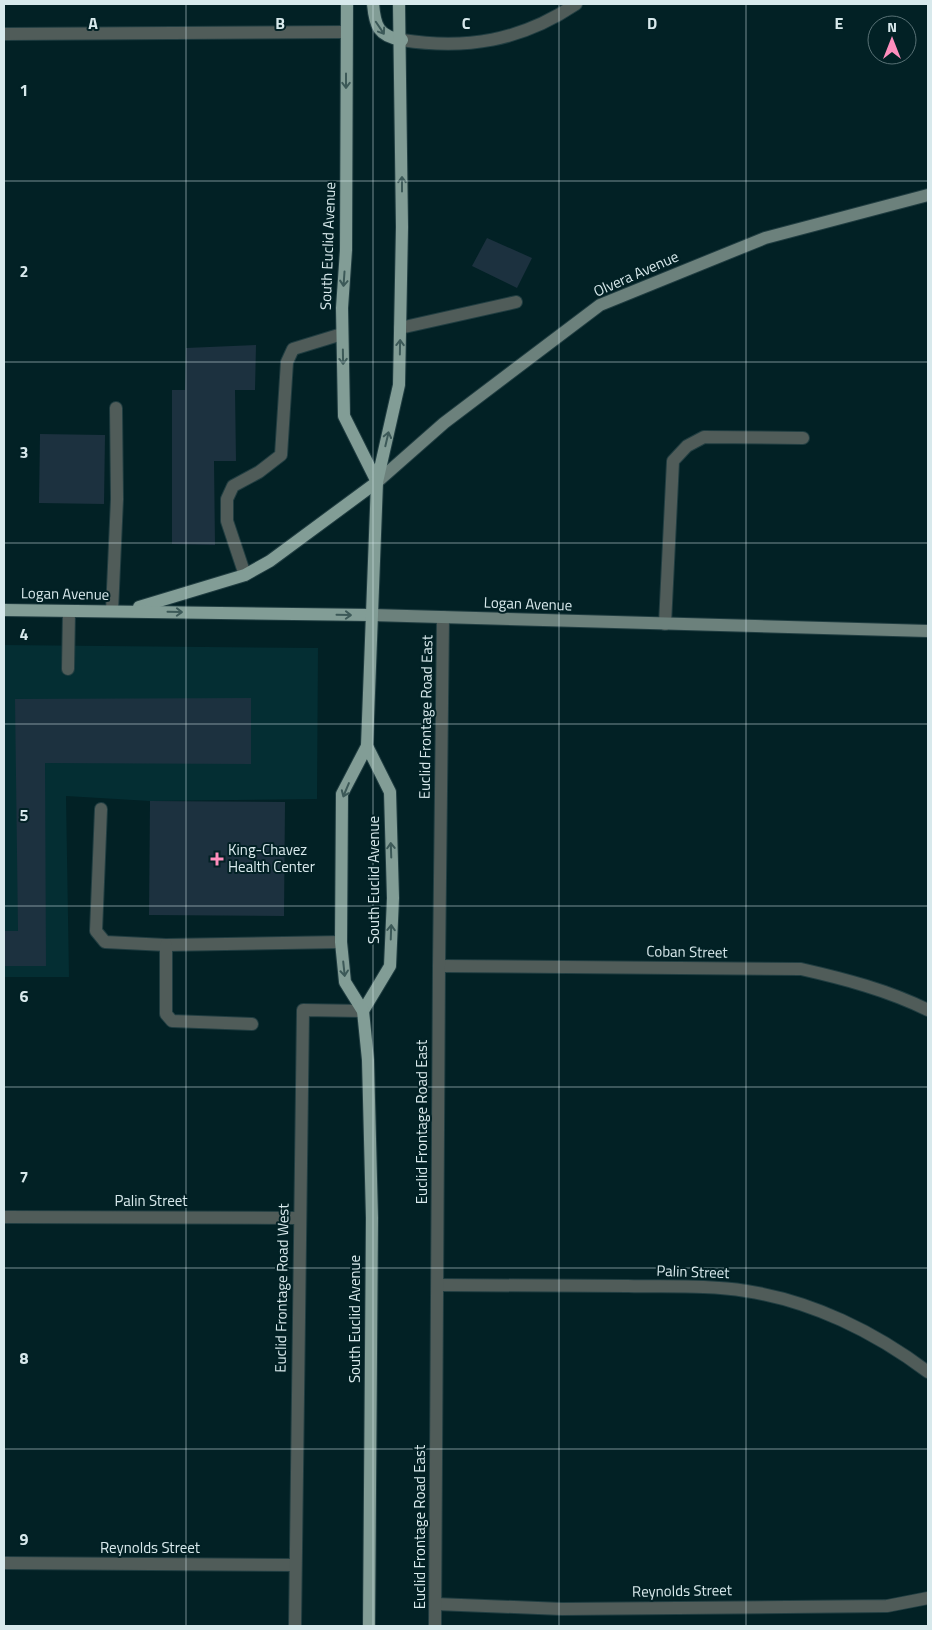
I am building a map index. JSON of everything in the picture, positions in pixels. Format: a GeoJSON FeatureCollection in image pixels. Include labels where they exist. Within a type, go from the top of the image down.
{"type":"FeatureCollection","features":[{"type":"Feature","properties":{"kind":"main road","name":"South Euclid Avenue"},"geometry":{"type":"LineString","coordinates":[[347,4],[346,250],[342,308],[344,416],[377,482]]}},
{"type":"Feature","properties":{"kind":"main road"},"geometry":{"type":"LineString","coordinates":[[373,4],[379,29],[389,38],[402,40]]}},
{"type":"Feature","properties":{"kind":"main road","name":"South Euclid Avenue"},"geometry":{"type":"LineString","coordinates":[[369,1626],[372,1218],[368,1060],[363,1011],[346,982],[341,942],[342,794],[367,746],[377,482],[399,384],[402,40],[399,4]]}},
{"type":"Feature","properties":{"kind":"main road","name":"Logan Avenue"},"geometry":{"type":"LineString","coordinates":[[127,611],[245,575],[270,561],[377,482]]}},
{"type":"Feature","properties":{"kind":"main road","name":"Logan Avenue"},"geometry":{"type":"LineString","coordinates":[[4,610],[372,615]]}},
{"type":"Feature","properties":{"kind":"main road","name":"South Euclid Avenue"},"geometry":{"type":"LineString","coordinates":[[363,1011],[390,966],[392,898],[390,792],[367,746]]}},
{"type":"Feature","properties":{"kind":"street"},"geometry":{"type":"LineString","coordinates":[[402,40],[434,45],[482,43],[528,30],[576,4]]}},
{"type":"Feature","properties":{"kind":"street"},"geometry":{"type":"LineString","coordinates":[[4,34],[346,32]]}},
{"type":"Feature","properties":{"kind":"street","name":"Olvera Avenue"},"geometry":{"type":"LineString","coordinates":[[377,482],[444,423],[600,306],[765,238],[928,195]]}},
{"type":"Feature","properties":{"kind":"street"},"geometry":{"type":"LineString","coordinates":[[400,328],[516,302]]}},
{"type":"Feature","properties":{"kind":"street"},"geometry":{"type":"LineString","coordinates":[[245,575],[226,521],[226,499],[233,486],[258,472],[282,455],[287,362],[293,349],[342,334]]}},
{"type":"Feature","properties":{"kind":"street"},"geometry":{"type":"LineString","coordinates":[[112,611],[117,499],[116,408]]}},
{"type":"Feature","properties":{"kind":"street"},"geometry":{"type":"LineString","coordinates":[[665,624],[673,461],[687,446],[704,437],[803,438]]}},
{"type":"Feature","properties":{"kind":"street"},"geometry":{"type":"LineString","coordinates":[[68,669],[70,611]]}},
{"type":"Feature","properties":{"kind":"street","name":"Logan Avenue"},"geometry":{"type":"LineString","coordinates":[[372,615],[928,631]]}},
{"type":"Feature","properties":{"kind":"street","name":"Euclid Frontage Road East"},"geometry":{"type":"LineString","coordinates":[[436,1626],[438,966],[443,617]]}},
{"type":"Feature","properties":{"kind":"street"},"geometry":{"type":"LineString","coordinates":[[101,810],[96,931],[105,942],[166,945],[341,942]]}},
{"type":"Feature","properties":{"kind":"street"},"geometry":{"type":"LineString","coordinates":[[166,945],[166,1014],[172,1021],[252,1024]]}},
{"type":"Feature","properties":{"kind":"street","name":"Coban Street"},"geometry":{"type":"LineString","coordinates":[[438,966],[801,969],[857,982],[901,996],[928,1010]]}},
{"type":"Feature","properties":{"kind":"street","name":"Euclid Frontage Road West"},"geometry":{"type":"LineString","coordinates":[[295,1626],[298,1218],[303,1010],[363,1011]]}},
{"type":"Feature","properties":{"kind":"street","name":"Palin Street"},"geometry":{"type":"LineString","coordinates":[[4,1216],[298,1218]]}},
{"type":"Feature","properties":{"kind":"street","name":"Palin Street"},"geometry":{"type":"LineString","coordinates":[[438,1285],[685,1287],[746,1290],[810,1307],[840,1319],[883,1342],[928,1372]]}},
{"type":"Feature","properties":{"kind":"street","name":"Reynolds Street"},"geometry":{"type":"LineString","coordinates":[[4,1563],[295,1566]]}},
{"type":"Feature","properties":{"kind":"street","name":"Reynolds Street"},"geometry":{"type":"LineString","coordinates":[[436,1604],[562,1609],[887,1606],[928,1598]]}},
{"type":"Feature","properties":{"kind":"shaded area"},"geometry":{"type":"Polygon","coordinates":[[[4,645],[318,648],[317,799],[150,801],[66,796],[69,977],[4,977],[4,645]]]}},
{"type":"Feature","properties":{"kind":"building"},"geometry":{"type":"Polygon","coordinates":[[[487,238],[532,258],[517,288],[472,266],[487,238]]]}},
{"type":"Feature","properties":{"kind":"building"},"geometry":{"type":"Polygon","coordinates":[[[256,345],[255,390],[235,390],[236,461],[214,461],[215,545],[172,544],[172,390],[185,390],[186,348],[256,345]]]}},
{"type":"Feature","properties":{"kind":"building"},"geometry":{"type":"Polygon","coordinates":[[[40,434],[105,435],[104,504],[39,503],[40,434]]]}},
{"type":"Feature","properties":{"kind":"building"},"geometry":{"type":"Polygon","coordinates":[[[251,698],[251,764],[45,763],[46,966],[4,966],[4,931],[18,931],[15,699],[251,698]]]}},
{"type":"Feature","properties":{"kind":"building","name":"King-Chavez Health Center"},"geometry":{"type":"Polygon","coordinates":[[[150,801],[285,802],[284,916],[149,915],[150,801]]]}},
{"type":"Feature","properties":{"kind":"place","name":"King-Chavez Health Center"},"geometry":{"type":"Point","coordinates":[217,859]}}]}
